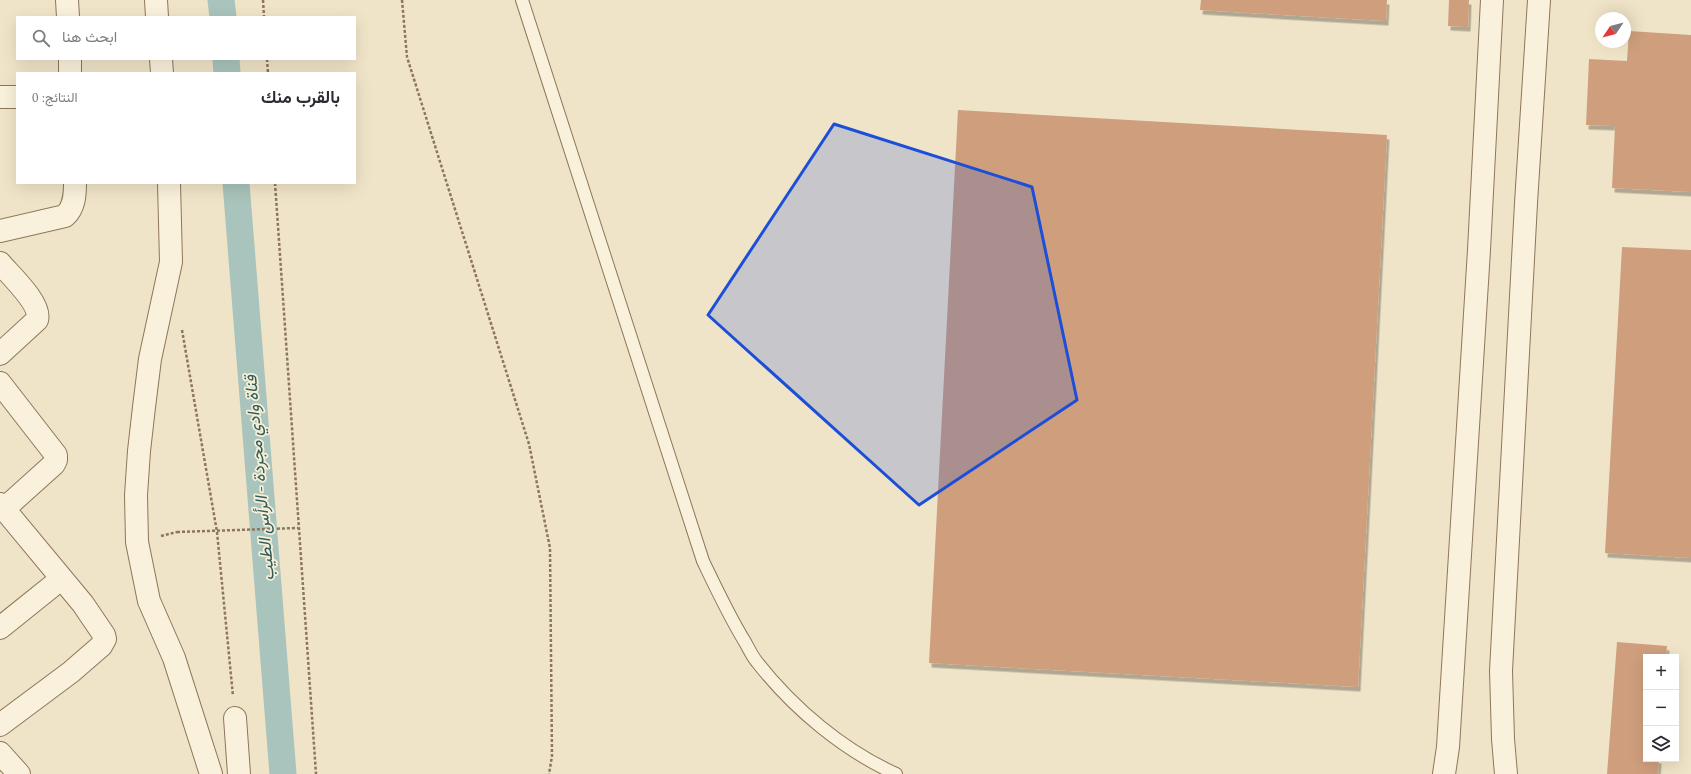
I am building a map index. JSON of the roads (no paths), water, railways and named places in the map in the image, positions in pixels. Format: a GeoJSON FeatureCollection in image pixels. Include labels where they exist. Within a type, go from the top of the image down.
{"type":"FeatureCollection","features":[{"type":"Feature","properties":{"kind":"street"},"geometry":{"type":"LineString","coordinates":[[67,0],[68,16]]}},
{"type":"Feature","properties":{"kind":"street"},"geometry":{"type":"LineString","coordinates":[[156,0],[157,16]]}},
{"type":"Feature","properties":{"kind":"street"},"geometry":{"type":"LineString","coordinates":[[1444,774],[1448,747],[1479,250],[1492,0]]}},
{"type":"Feature","properties":{"kind":"street"},"geometry":{"type":"LineString","coordinates":[[1506,774],[1501,671],[1526,203],[1539,0]]}},
{"type":"Feature","properties":{"kind":"street"},"geometry":{"type":"LineString","coordinates":[[70,60],[70,72]]}},
{"type":"Feature","properties":{"kind":"street"},"geometry":{"type":"LineString","coordinates":[[161,60],[162,72]]}},
{"type":"Feature","properties":{"kind":"street"},"geometry":{"type":"LineString","coordinates":[[0,97],[16,97]]}},
{"type":"Feature","properties":{"kind":"street"},"geometry":{"type":"LineString","coordinates":[[0,231],[65,216],[71,210],[75,192],[75,184]]}},
{"type":"Feature","properties":{"kind":"street"},"geometry":{"type":"LineString","coordinates":[[168,184],[170,262],[150,359],[144,408],[136,495],[137,542],[149,601],[174,658],[211,774]]}},
{"type":"Feature","properties":{"kind":"street"},"geometry":{"type":"LineString","coordinates":[[0,263],[27,294],[35,306],[38,314],[37,320],[0,354]]}},
{"type":"Feature","properties":{"kind":"street"},"geometry":{"type":"LineString","coordinates":[[0,383],[56,455],[54,464],[2,506],[83,604],[104,634],[105,639],[101,646],[71,672],[0,725]]}},
{"type":"Feature","properties":{"kind":"street"},"geometry":{"type":"LineString","coordinates":[[0,628],[61,579]]}},
{"type":"Feature","properties":{"kind":"street"},"geometry":{"type":"LineString","coordinates":[[235,718],[239,774]]}},
{"type":"Feature","properties":{"kind":"street"},"geometry":{"type":"LineString","coordinates":[[0,753],[19,774]]}},
{"type":"Feature","properties":{"kind":"lane"},"geometry":{"type":"LineString","coordinates":[[522,0],[703,561],[730,617],[757,662],[792,700],[828,732],[872,763],[896,774]]}},
{"type":"Feature","properties":{"kind":"waterway","name":"قناة وادي مجردة - الرأس الطيب"},"geometry":{"type":"LineString","coordinates":[[221,0],[223,16]]}},
{"type":"Feature","properties":{"kind":"waterway","name":"قناة وادي مجردة - الرأس الطيب"},"geometry":{"type":"LineString","coordinates":[[226,60],[227,72]]}},
{"type":"Feature","properties":{"kind":"waterway","name":"قناة وادي مجردة - الرأس الطيب"},"geometry":{"type":"LineString","coordinates":[[236,184],[283,774]]}}]}
